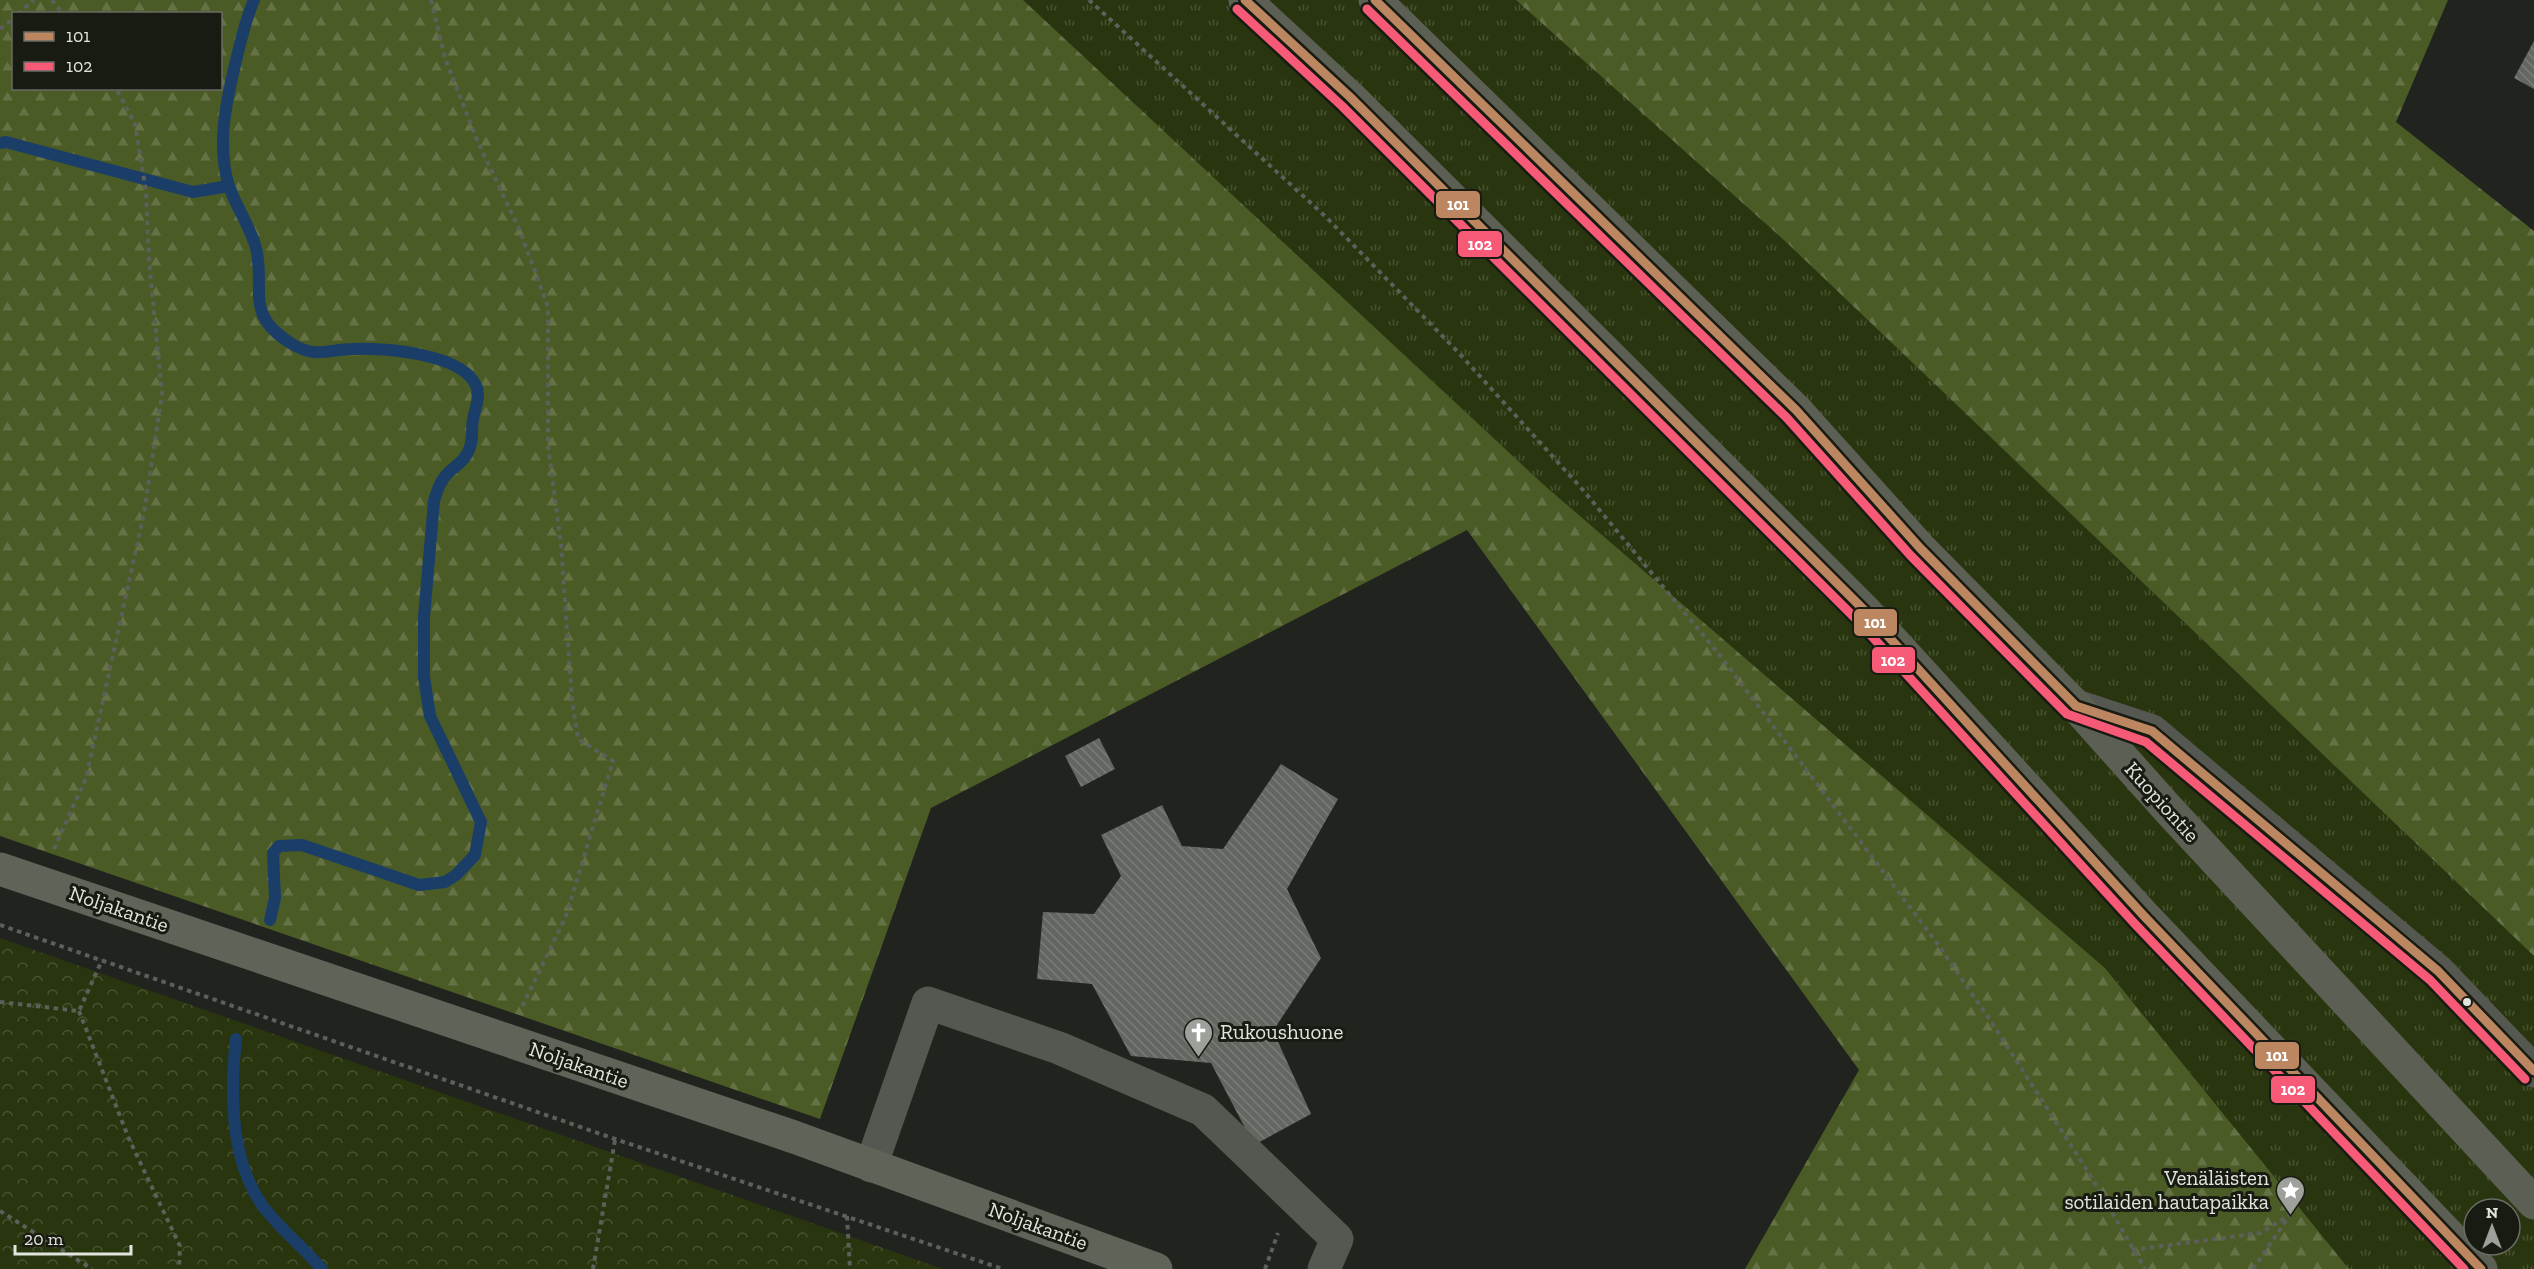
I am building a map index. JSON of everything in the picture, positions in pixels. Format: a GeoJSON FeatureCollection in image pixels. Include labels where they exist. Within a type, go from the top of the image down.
{"type":"FeatureCollection","features":[{"type":"Feature","properties":{"kind":"highway"},"geometry":{"type":"LineString","coordinates":[[1245,0],[1350,97],[1865,611],[2144,916],[2481,1269]]}},
{"type":"Feature","properties":{"kind":"highway","name":"Kuopiontie"},"geometry":{"type":"LineString","coordinates":[[1375,0],[1796,410],[1920,548],[2076,706],[2168,809],[2534,1203]]}},
{"type":"Feature","properties":{"kind":"main road","name":"Noljakantie"},"geometry":{"type":"LineString","coordinates":[[0,869],[794,1137],[1156,1269]]}},
{"type":"Feature","properties":{"kind":"lane"},"geometry":{"type":"LineString","coordinates":[[2076,706],[2152,731],[2438,971],[2534,1071]]}},
{"type":"Feature","properties":{"kind":"lane"},"geometry":{"type":"LineString","coordinates":[[871,1166],[928,1003],[1059,1048],[1203,1110],[1337,1239],[1324,1269]]}},
{"type":"Feature","properties":{"kind":"path"},"geometry":{"type":"LineString","coordinates":[[20,12],[34,0]]}},
{"type":"Feature","properties":{"kind":"path"},"geometry":{"type":"LineString","coordinates":[[52,0],[61,12]]}},
{"type":"Feature","properties":{"kind":"path"},"geometry":{"type":"LineString","coordinates":[[431,0],[445,58],[477,140],[520,231],[548,307],[548,445],[561,544],[572,700],[579,739],[613,761],[566,916],[506,1040]]}},
{"type":"Feature","properties":{"kind":"path"},"geometry":{"type":"LineString","coordinates":[[1089,0],[1325,216],[1458,352],[1583,490],[1722,658],[1937,943],[2087,1170],[2145,1269]]}},
{"type":"Feature","properties":{"kind":"path"},"geometry":{"type":"LineString","coordinates":[[0,29],[12,20]]}},
{"type":"Feature","properties":{"kind":"path"},"geometry":{"type":"LineString","coordinates":[[39,882],[86,778],[144,513],[162,394],[149,261],[146,192],[135,124],[117,90]]}},
{"type":"Feature","properties":{"kind":"path"},"geometry":{"type":"LineString","coordinates":[[0,925],[615,1139],[1003,1269]]}},
{"type":"Feature","properties":{"kind":"path"},"geometry":{"type":"LineString","coordinates":[[102,960],[80,1011],[129,1139],[180,1246],[178,1269]]}},
{"type":"Feature","properties":{"kind":"path"},"geometry":{"type":"LineString","coordinates":[[0,1002],[80,1011]]}},
{"type":"Feature","properties":{"kind":"path"},"geometry":{"type":"LineString","coordinates":[[593,1269],[615,1139]]}},
{"type":"Feature","properties":{"kind":"path"},"geometry":{"type":"LineString","coordinates":[[0,1211],[92,1269]]}},
{"type":"Feature","properties":{"kind":"path"},"geometry":{"type":"LineString","coordinates":[[2132,1250],[2260,1233],[2290,1215],[2253,1269]]}},
{"type":"Feature","properties":{"kind":"path"},"geometry":{"type":"LineString","coordinates":[[848,1216],[850,1269]]}},
{"type":"Feature","properties":{"kind":"path"},"geometry":{"type":"LineString","coordinates":[[1264,1269],[1280,1226]]}},
{"type":"Feature","properties":{"kind":"green space"},"geometry":{"type":"Polygon","coordinates":[[[0,0],[1023,0],[1544,485],[2105,968],[2349,1269],[1745,1269],[1859,1070],[1467,530],[931,808],[820,1119],[0,836],[0,0]]]}},
{"type":"Feature","properties":{"kind":"green space"},"geometry":{"type":"Polygon","coordinates":[[[1023,0],[1516,0],[1785,241],[2534,956],[2534,1269],[2349,1269],[2105,968],[1544,485],[1023,0]]]}},
{"type":"Feature","properties":{"kind":"green space"},"geometry":{"type":"Polygon","coordinates":[[[1516,0],[2448,0],[2396,122],[2534,231],[2534,956],[1785,241],[1516,0]]]}},
{"type":"Feature","properties":{"kind":"green space"},"geometry":{"type":"Polygon","coordinates":[[[0,938],[943,1269],[0,1269],[0,938]]]}},
{"type":"Feature","properties":{"kind":"building"},"geometry":{"type":"Polygon","coordinates":[[[2534,41],[2534,89],[2514,78],[2534,41]]]}},
{"type":"Feature","properties":{"kind":"building"},"geometry":{"type":"Polygon","coordinates":[[[1099,738],[1115,769],[1081,787],[1065,756],[1099,738]]]}},
{"type":"Feature","properties":{"kind":"building"},"geometry":{"type":"Polygon","coordinates":[[[1281,764],[1338,799],[1287,889],[1321,958],[1273,1031],[1311,1114],[1254,1145],[1211,1063],[1131,1056],[1092,984],[1037,979],[1043,912],[1094,914],[1121,876],[1101,835],[1162,805],[1182,846],[1223,849],[1281,764]]]}},
{"type":"Feature","properties":{"kind":"waterway"},"geometry":{"type":"LineString","coordinates":[[254,0],[243,34],[228,98],[223,157],[229,186],[256,248],[259,300],[267,322],[292,344],[309,351],[384,350],[441,360],[457,367],[469,376],[477,388],[478,396],[469,450],[463,460],[443,479],[434,501],[424,617],[424,677],[430,716],[481,822],[475,855],[456,875],[445,882],[419,885],[302,845],[279,846],[273,853],[275,898],[270,920]]}},
{"type":"Feature","properties":{"kind":"waterway"},"geometry":{"type":"LineString","coordinates":[[0,143],[6,142],[193,192],[229,186]]}},
{"type":"Feature","properties":{"kind":"waterway"},"geometry":{"type":"LineString","coordinates":[[236,1039],[233,1081],[235,1125],[238,1146],[251,1187],[276,1222],[322,1269]]}},
{"type":"Feature","properties":{"kind":"transit line","name":"101"},"geometry":{"type":"LineString","coordinates":[[1245,0],[1350,97],[1865,611],[2144,916],[2481,1269]]}},
{"type":"Feature","properties":{"kind":"transit line","name":"101"},"geometry":{"type":"LineString","coordinates":[[1375,0],[1796,410],[1920,548],[2076,706],[2152,731],[2438,971],[2534,1071]]}},
{"type":"Feature","properties":{"kind":"transit line","name":"102"},"geometry":{"type":"LineString","coordinates":[[1237,9],[1342,106],[1856,619],[2135,924],[2464,1269]]}},
{"type":"Feature","properties":{"kind":"transit line","name":"102"},"geometry":{"type":"LineString","coordinates":[[1367,9],[1787,418],[1911,556],[2067,714],[2146,742],[2430,980],[2525,1079]]}},
{"type":"Feature","properties":{"kind":"place","name":"Rukoushuone"},"geometry":{"type":"Point","coordinates":[1199,1058]}},
{"type":"Feature","properties":{"kind":"place","name":"Venäläisten sotilaiden hautapaikka"},"geometry":{"type":"Point","coordinates":[2290,1216]}}]}
